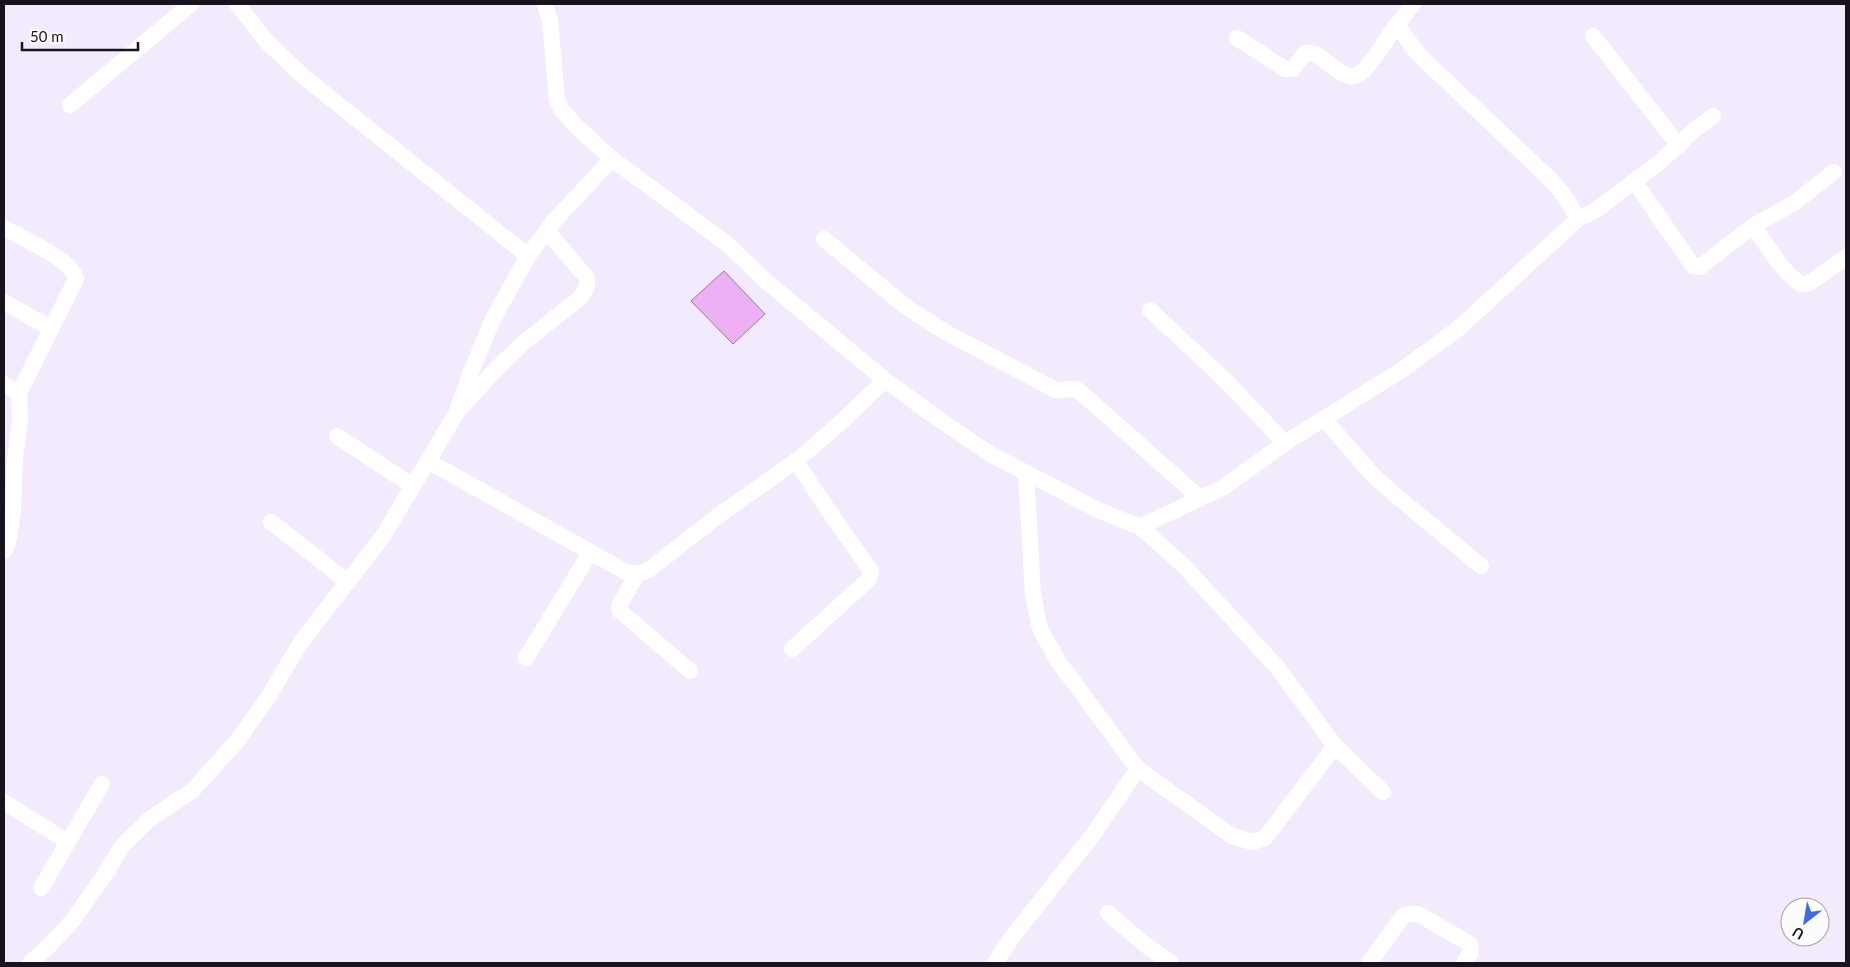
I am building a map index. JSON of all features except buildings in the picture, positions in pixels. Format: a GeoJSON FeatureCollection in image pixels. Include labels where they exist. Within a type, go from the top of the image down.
{"type":"FeatureCollection","features":[{"type":"Feature","properties":{"kind":"street"},"geometry":{"type":"LineString","coordinates":[[70,105],[191,4]]}},
{"type":"Feature","properties":{"kind":"street"},"geometry":{"type":"LineString","coordinates":[[237,4],[268,44],[304,78],[528,256]]}},
{"type":"Feature","properties":{"kind":"street"},"geometry":{"type":"LineString","coordinates":[[545,4],[550,22],[557,99],[561,109],[574,124],[612,159],[726,243],[767,282],[885,380],[990,454],[1098,510],[1140,527],[1182,564],[1277,667],[1335,746],[1382,792]]}},
{"type":"Feature","properties":{"kind":"street"},"geometry":{"type":"LineString","coordinates":[[1238,38],[1284,69],[1293,69],[1305,53],[1313,52],[1343,74],[1352,76],[1363,71],[1412,4]]}},
{"type":"Feature","properties":{"kind":"street"},"geometry":{"type":"LineString","coordinates":[[1397,25],[1418,54],[1550,179],[1564,195],[1578,219]]}},
{"type":"Feature","properties":{"kind":"street"},"geometry":{"type":"LineString","coordinates":[[1593,36],[1679,146]]}},
{"type":"Feature","properties":{"kind":"street"},"geometry":{"type":"LineString","coordinates":[[1140,527],[1224,487],[1285,443],[1402,370],[1459,328],[1578,219],[1593,212],[1634,181],[1679,146],[1694,130],[1713,116]]}},
{"type":"Feature","properties":{"kind":"street"},"geometry":{"type":"LineString","coordinates":[[456,414],[493,319],[528,256],[577,195],[612,159]]}},
{"type":"Feature","properties":{"kind":"street"},"geometry":{"type":"LineString","coordinates":[[1634,181],[1696,267],[1700,267],[1753,226],[1794,203],[1834,172]]}},
{"type":"Feature","properties":{"kind":"street"},"geometry":{"type":"LineString","coordinates":[[1753,226],[1788,275],[1799,283],[1811,282],[1846,257]]}},
{"type":"Feature","properties":{"kind":"street"},"geometry":{"type":"LineString","coordinates":[[4,228],[62,259],[75,272],[76,279],[19,393],[20,420],[15,459],[13,512],[8,543],[4,551]]}},
{"type":"Feature","properties":{"kind":"street"},"geometry":{"type":"LineString","coordinates":[[30,963],[73,920],[123,845],[150,819],[193,790],[238,740],[267,699],[301,642],[383,536],[456,414],[494,371],[523,343],[580,298],[587,286],[587,278],[547,231]]}},
{"type":"Feature","properties":{"kind":"street"},"geometry":{"type":"LineString","coordinates":[[824,239],[905,306],[945,332],[1056,390],[1078,390],[1200,498]]}},
{"type":"Feature","properties":{"kind":"street"},"geometry":{"type":"LineString","coordinates":[[4,302],[50,328]]}},
{"type":"Feature","properties":{"kind":"street"},"geometry":{"type":"LineString","coordinates":[[1150,310],[1225,380],[1285,443]]}},
{"type":"Feature","properties":{"kind":"street"},"geometry":{"type":"LineString","coordinates":[[428,461],[626,572],[645,573],[719,515],[796,461],[839,424],[885,380]]}},
{"type":"Feature","properties":{"kind":"street"},"geometry":{"type":"LineString","coordinates":[[4,384],[19,393]]}},
{"type":"Feature","properties":{"kind":"street"},"geometry":{"type":"LineString","coordinates":[[1324,420],[1388,489],[1481,566]]}},
{"type":"Feature","properties":{"kind":"street"},"geometry":{"type":"LineString","coordinates":[[337,436],[413,486]]}},
{"type":"Feature","properties":{"kind":"street"},"geometry":{"type":"LineString","coordinates":[[792,649],[867,581],[871,570],[796,461]]}},
{"type":"Feature","properties":{"kind":"street"},"geometry":{"type":"LineString","coordinates":[[1026,473],[1033,594],[1040,629],[1058,661],[1138,769],[1232,836],[1252,842],[1264,838],[1335,746]]}},
{"type":"Feature","properties":{"kind":"street"},"geometry":{"type":"LineString","coordinates":[[271,522],[348,582]]}},
{"type":"Feature","properties":{"kind":"street"},"geometry":{"type":"LineString","coordinates":[[526,658],[590,552]]}},
{"type":"Feature","properties":{"kind":"street"},"geometry":{"type":"LineString","coordinates":[[637,574],[619,606],[620,611],[690,671]]}},
{"type":"Feature","properties":{"kind":"street"},"geometry":{"type":"LineString","coordinates":[[995,963],[1013,936],[1092,836],[1138,769]]}},
{"type":"Feature","properties":{"kind":"street"},"geometry":{"type":"LineString","coordinates":[[41,888],[102,784]]}},
{"type":"Feature","properties":{"kind":"street"},"geometry":{"type":"LineString","coordinates":[[4,802],[68,842]]}},
{"type":"Feature","properties":{"kind":"street"},"geometry":{"type":"LineString","coordinates":[[1108,913],[1144,944],[1171,963]]}},
{"type":"Feature","properties":{"kind":"street"},"geometry":{"type":"LineString","coordinates":[[1368,963],[1403,916],[1409,914],[1418,914],[1470,944],[1471,952],[1464,963]]}},
{"type":"Feature","properties":{"kind":"street"},"geometry":{"type":"LineString","coordinates":[[1144,944],[1151,963]]}}]}
